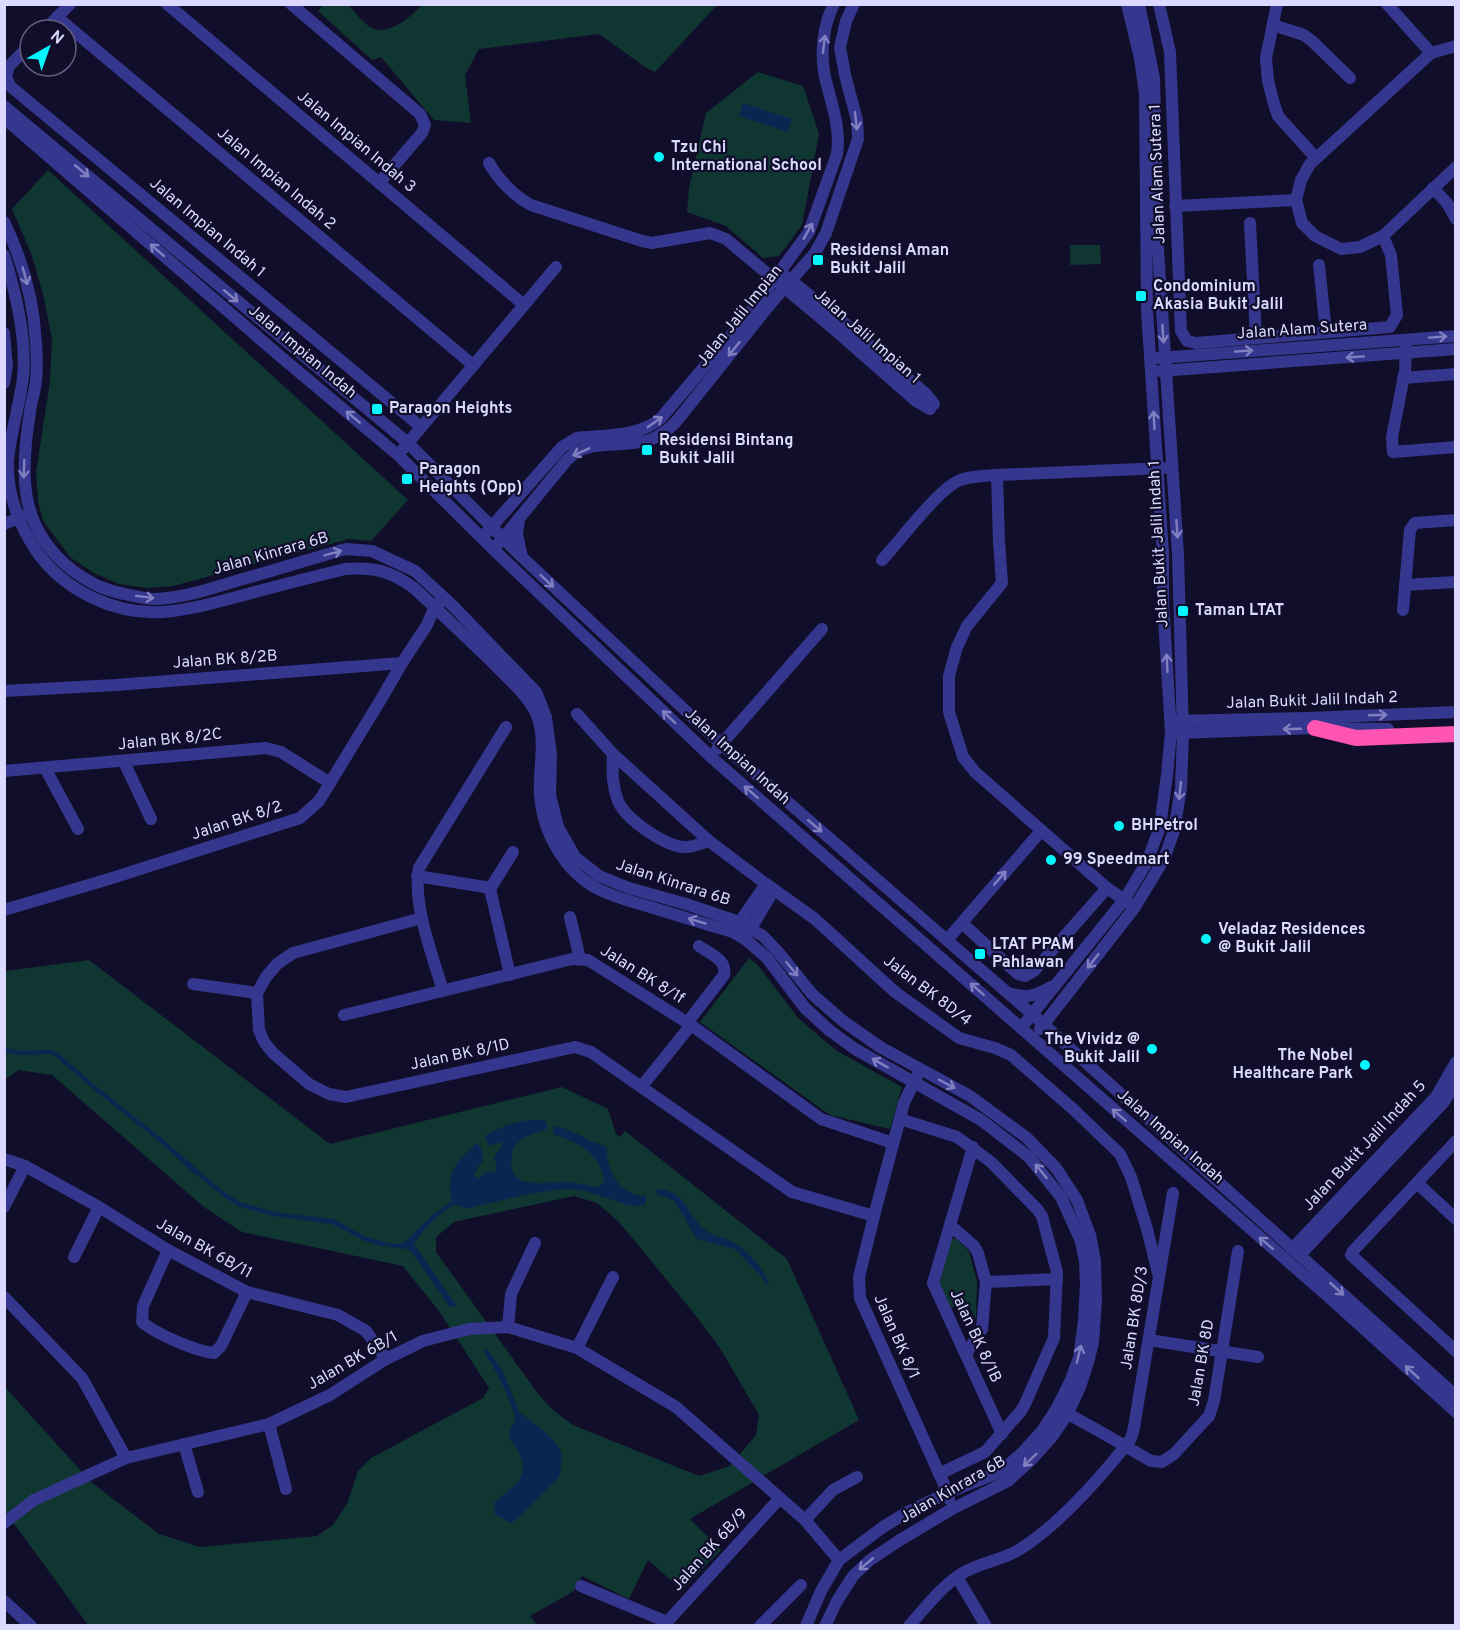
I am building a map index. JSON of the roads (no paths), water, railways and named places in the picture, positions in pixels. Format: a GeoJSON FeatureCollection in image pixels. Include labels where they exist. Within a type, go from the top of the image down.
{"type":"FeatureCollection","features":[{"type":"Feature","properties":{"kind":"highway"},"geometry":{"type":"LineString","coordinates":[[1315,728],[1356,738],[1455,734]]}},
{"type":"Feature","properties":{"kind":"street"},"geometry":{"type":"LineString","coordinates":[[57,17],[70,4]]}},
{"type":"Feature","properties":{"kind":"street","name":"Jalan Impian Indah 3"},"geometry":{"type":"LineString","coordinates":[[167,4],[524,305]]}},
{"type":"Feature","properties":{"kind":"street"},"geometry":{"type":"LineString","coordinates":[[291,4],[420,114],[425,125],[422,133],[379,183]]}},
{"type":"Feature","properties":{"kind":"street","name":"Jalan Jalil Impian"},"geometry":{"type":"LineString","coordinates":[[493,549],[567,460],[577,452],[590,447],[650,440],[663,434],[675,423],[768,298],[780,272],[809,232],[837,154],[838,127],[825,75],[823,55],[825,31],[834,4]]}},
{"type":"Feature","properties":{"kind":"street","name":"Jalan Jalil Impian"},"geometry":{"type":"LineString","coordinates":[[482,538],[562,447],[569,442],[577,438],[634,432],[654,425],[746,319],[787,284],[814,253],[826,233],[858,139],[857,120],[840,47],[846,21],[854,4]]}},
{"type":"Feature","properties":{"kind":"street","name":"Jalan Bukit Jalil Indah 1"},"geometry":{"type":"LineString","coordinates":[[1127,4],[1140,58],[1145,93],[1146,236],[1151,365],[1163,554],[1163,602],[1177,727]]}},
{"type":"Feature","properties":{"kind":"street","name":"Jalan Bukit Jalil Indah 1"},"geometry":{"type":"LineString","coordinates":[[1033,1038],[1130,904],[1161,827],[1167,775],[1177,727],[1178,554],[1158,249],[1154,78],[1139,4]]}},
{"type":"Feature","properties":{"kind":"street","name":"Jalan Alam Sutera 1"},"geometry":{"type":"LineString","coordinates":[[1159,4],[1170,52],[1181,331],[1187,341],[1196,343],[1256,338]]}},
{"type":"Feature","properties":{"kind":"street"},"geometry":{"type":"LineString","coordinates":[[1277,4],[1266,58],[1268,81],[1278,116],[1316,159]]}},
{"type":"Feature","properties":{"kind":"street"},"geometry":{"type":"LineString","coordinates":[[1387,4],[1431,53]]}},
{"type":"Feature","properties":{"kind":"street","name":"Jalan Impian Indah 2"},"geometry":{"type":"LineString","coordinates":[[57,17],[473,366]]}},
{"type":"Feature","properties":{"kind":"street"},"geometry":{"type":"LineString","coordinates":[[1273,25],[1304,35],[1350,78]]}},
{"type":"Feature","properties":{"kind":"street"},"geometry":{"type":"LineString","coordinates":[[1455,46],[1431,53],[1310,164],[1301,180],[1296,200],[1302,223],[1315,236],[1341,249],[1360,247],[1383,236],[1455,167]]}},
{"type":"Feature","properties":{"kind":"street","name":"Jalan Impian Indah 1"},"geometry":{"type":"LineString","coordinates":[[18,57],[9,66],[6,76],[10,86],[421,427]]}},
{"type":"Feature","properties":{"kind":"street","name":"Jalan Impian Indah"},"geometry":{"type":"LineString","coordinates":[[4,106],[408,444],[522,558],[721,744],[1032,1014],[1455,1396]]}},
{"type":"Feature","properties":{"kind":"street","name":"Jalan Impian Indah"},"geometry":{"type":"LineString","coordinates":[[4,118],[398,455],[711,757],[1331,1299],[1455,1412]]}},
{"type":"Feature","properties":{"kind":"street","name":"Jalan Jalil Impian 1"},"geometry":{"type":"LineString","coordinates":[[489,163],[495,174],[523,201],[642,241],[652,243],[710,233],[726,239],[764,270],[780,272],[787,284],[835,330],[918,395],[926,408],[932,406]]}},
{"type":"Feature","properties":{"kind":"street"},"geometry":{"type":"LineString","coordinates":[[1433,188],[1447,202],[1455,219]]}},
{"type":"Feature","properties":{"kind":"street"},"geometry":{"type":"LineString","coordinates":[[1175,206],[1296,200]]}},
{"type":"Feature","properties":{"kind":"street","name":"Jalan Kinrara 6B"},"geometry":{"type":"LineString","coordinates":[[4,222],[21,262],[33,305],[36,380],[23,473],[27,537],[42,559],[58,576],[93,599],[145,612],[186,609],[345,569],[365,567],[385,571],[402,579],[439,611],[522,692],[535,713],[540,728],[542,753],[540,796],[544,820],[551,837],[570,866],[597,888],[617,897],[736,927]]}},
{"type":"Feature","properties":{"kind":"street"},"geometry":{"type":"LineString","coordinates":[[1250,223],[1256,338],[1390,327],[1397,315],[1391,255],[1383,236]]}},
{"type":"Feature","properties":{"kind":"street","name":"Jalan Kinrara 6B"},"geometry":{"type":"LineString","coordinates":[[4,255],[22,330],[23,359],[23,376],[8,462],[9,485],[24,516],[36,527],[64,564],[89,583],[112,592],[150,599],[187,596],[346,549],[372,551],[415,571],[449,602],[536,693],[546,717],[551,754],[550,795],[558,828],[575,857],[599,876],[630,888],[686,904],[748,933],[763,936],[812,993],[843,1021],[880,1047],[970,1096],[1027,1138],[1056,1168],[1077,1200],[1090,1235],[1095,1261],[1096,1300],[1094,1332],[1089,1359],[1080,1387],[1062,1411],[1022,1453],[1000,1472],[947,1493],[906,1513],[839,1560],[821,1591],[806,1626]]}},
{"type":"Feature","properties":{"kind":"street"},"geometry":{"type":"LineString","coordinates":[[1318,265],[1326,332]]}},
{"type":"Feature","properties":{"kind":"street"},"geometry":{"type":"LineString","coordinates":[[398,455],[556,267]]}},
{"type":"Feature","properties":{"kind":"street"},"geometry":{"type":"LineString","coordinates":[[780,272],[764,270],[768,298],[789,298],[800,294],[800,270]]}},
{"type":"Feature","properties":{"kind":"street"},"geometry":{"type":"LineString","coordinates":[[4,333],[7,366],[4,383]]}},
{"type":"Feature","properties":{"kind":"street","name":"Jalan Alam Sutera"},"geometry":{"type":"LineString","coordinates":[[1151,365],[1165,357],[1455,336]]}},
{"type":"Feature","properties":{"kind":"street"},"geometry":{"type":"LineString","coordinates":[[1407,339],[1403,378],[1392,437],[1393,452],[1455,447]]}},
{"type":"Feature","properties":{"kind":"street","name":"Jalan Alam Sutera"},"geometry":{"type":"LineString","coordinates":[[1151,365],[1166,370],[1455,349]]}},
{"type":"Feature","properties":{"kind":"street"},"geometry":{"type":"LineString","coordinates":[[1403,378],[1455,374]]}},
{"type":"Feature","properties":{"kind":"street"},"geometry":{"type":"LineString","coordinates":[[882,560],[940,495],[958,481],[972,477],[997,475],[1172,468]]}},
{"type":"Feature","properties":{"kind":"street"},"geometry":{"type":"LineString","coordinates":[[997,475],[1002,584],[967,626],[957,647],[949,676],[949,712],[963,757],[975,772],[1107,888],[1130,904]]}},
{"type":"Feature","properties":{"kind":"street"},"geometry":{"type":"LineString","coordinates":[[476,511],[492,513],[506,510]]}},
{"type":"Feature","properties":{"kind":"street"},"geometry":{"type":"LineString","coordinates":[[4,524],[24,516]]}},
{"type":"Feature","properties":{"kind":"street"},"geometry":{"type":"LineString","coordinates":[[519,519],[517,534],[522,558]]}},
{"type":"Feature","properties":{"kind":"street"},"geometry":{"type":"LineString","coordinates":[[1403,610],[1410,530],[1415,523],[1455,520]]}},
{"type":"Feature","properties":{"kind":"street"},"geometry":{"type":"LineString","coordinates":[[1163,554],[1178,554]]}},
{"type":"Feature","properties":{"kind":"street"},"geometry":{"type":"LineString","coordinates":[[1405,585],[1455,582]]}},
{"type":"Feature","properties":{"kind":"street"},"geometry":{"type":"LineString","coordinates":[[402,663],[427,625],[436,620],[439,611],[449,602]]}},
{"type":"Feature","properties":{"kind":"street"},"geometry":{"type":"LineString","coordinates":[[711,757],[822,629]]}},
{"type":"Feature","properties":{"kind":"street","name":"Jalan BK 8/2B"},"geometry":{"type":"LineString","coordinates":[[4,691],[117,685],[402,663]]}},
{"type":"Feature","properties":{"kind":"street","name":"Jalan BK 8/2"},"geometry":{"type":"LineString","coordinates":[[4,910],[300,818],[319,801],[402,663]]}},
{"type":"Feature","properties":{"kind":"street","name":"Jalan Bukit Jalil Indah 2"},"geometry":{"type":"LineString","coordinates":[[1177,727],[1455,712]]}},
{"type":"Feature","properties":{"kind":"street","name":"Jalan BK 8D/4"},"geometry":{"type":"LineString","coordinates":[[578,714],[613,754],[709,841],[815,919],[895,992],[959,1038],[1011,1055],[1120,1154],[1135,1187],[1159,1277]]}},
{"type":"Feature","properties":{"kind":"street"},"geometry":{"type":"LineString","coordinates":[[443,992],[422,918],[417,876],[422,862],[506,727]]}},
{"type":"Feature","properties":{"kind":"street","name":"Jalan Bukit Jalil Indah 2"},"geometry":{"type":"LineString","coordinates":[[1177,727],[1378,729],[1455,727]]}},
{"type":"Feature","properties":{"kind":"street","name":"Jalan BK 8/2C"},"geometry":{"type":"LineString","coordinates":[[4,771],[266,748],[281,752],[330,783]]}},
{"type":"Feature","properties":{"kind":"street"},"geometry":{"type":"LineString","coordinates":[[613,754],[612,779],[619,804],[642,828],[668,843],[686,847],[709,841]]}},
{"type":"Feature","properties":{"kind":"street"},"geometry":{"type":"LineString","coordinates":[[124,762],[151,819]]}},
{"type":"Feature","properties":{"kind":"street"},"geometry":{"type":"LineString","coordinates":[[45,768],[78,829]]}},
{"type":"Feature","properties":{"kind":"street"},"geometry":{"type":"LineString","coordinates":[[947,940],[1041,831]]}},
{"type":"Feature","properties":{"kind":"street"},"geometry":{"type":"LineString","coordinates":[[510,975],[490,889],[513,852]]}},
{"type":"Feature","properties":{"kind":"street"},"geometry":{"type":"LineString","coordinates":[[417,876],[491,888]]}},
{"type":"Feature","properties":{"kind":"street"},"geometry":{"type":"LineString","coordinates":[[736,927],[770,887]]}},
{"type":"Feature","properties":{"kind":"street"},"geometry":{"type":"LineString","coordinates":[[748,933],[770,887]]}},
{"type":"Feature","properties":{"kind":"street"},"geometry":{"type":"LineString","coordinates":[[962,923],[1018,974],[1025,976],[1034,971],[1107,888]]}},
{"type":"Feature","properties":{"kind":"street","name":"Jalan Bukit Jalil Indah 1"},"geometry":{"type":"LineString","coordinates":[[1021,1028],[1059,982],[1130,904]]}},
{"type":"Feature","properties":{"kind":"street"},"geometry":{"type":"LineString","coordinates":[[570,917],[580,959]]}},
{"type":"Feature","properties":{"kind":"street"},"geometry":{"type":"LineString","coordinates":[[192,984],[256,993],[277,964],[293,953],[422,918]]}},
{"type":"Feature","properties":{"kind":"street","name":"Jalan Kinrara 6B"},"geometry":{"type":"LineString","coordinates":[[748,933],[805,1008],[829,1030],[855,1049],[981,1120],[1029,1157],[1061,1197],[1081,1241],[1086,1273],[1079,1358],[1051,1438],[1008,1481],[952,1509],[870,1560],[853,1576],[837,1600],[825,1626]]}},
{"type":"Feature","properties":{"kind":"street"},"geometry":{"type":"LineString","coordinates":[[642,1086],[724,975],[724,965],[699,946]]}},
{"type":"Feature","properties":{"kind":"street","name":"Jalan BK 8/1f"},"geometry":{"type":"LineString","coordinates":[[344,1015],[572,959],[588,960],[689,1024],[821,1119],[893,1143]]}},
{"type":"Feature","properties":{"kind":"street"},"geometry":{"type":"LineString","coordinates":[[1007,993],[1020,996],[1035,995],[1059,982]]}},
{"type":"Feature","properties":{"kind":"street","name":"Jalan BK 8/1D"},"geometry":{"type":"LineString","coordinates":[[256,993],[259,1030],[264,1042],[273,1053],[309,1083],[329,1094],[346,1096],[576,1047],[591,1052],[642,1086],[792,1192],[874,1216]]}},
{"type":"Feature","properties":{"kind":"street","name":"Jalan Bukit Jalil Indah 5"},"geometry":{"type":"LineString","coordinates":[[1296,1252],[1436,1097],[1455,1062]]}},
{"type":"Feature","properties":{"kind":"street","name":"Jalan BK 8/1"},"geometry":{"type":"LineString","coordinates":[[920,1069],[904,1103],[893,1143],[859,1277],[860,1298],[939,1474],[952,1509]]}},
{"type":"Feature","properties":{"kind":"street","name":"Jalan Bukit Jalil Indah 5"},"geometry":{"type":"LineString","coordinates":[[1296,1252],[1443,1103],[1455,1083]]}},
{"type":"Feature","properties":{"kind":"street"},"geometry":{"type":"LineString","coordinates":[[900,1119],[957,1137],[991,1162],[1042,1216],[1058,1279],[1052,1344],[1025,1404],[985,1452],[939,1474]]}},
{"type":"Feature","properties":{"kind":"street"},"geometry":{"type":"LineString","coordinates":[[1455,1141],[1353,1251],[1351,1256],[1455,1351]]}},
{"type":"Feature","properties":{"kind":"street","name":"Jalan BK 8/1B"},"geometry":{"type":"LineString","coordinates":[[973,1147],[933,1283],[1002,1434]]}},
{"type":"Feature","properties":{"kind":"street","name":"Jalan BK 6B/11"},"geometry":{"type":"LineString","coordinates":[[4,1158],[25,1166],[99,1207],[168,1250],[247,1292],[338,1314],[366,1331],[386,1359]]}},
{"type":"Feature","properties":{"kind":"street"},"geometry":{"type":"LineString","coordinates":[[4,1207],[25,1166]]}},
{"type":"Feature","properties":{"kind":"street"},"geometry":{"type":"LineString","coordinates":[[1417,1183],[1455,1219]]}},
{"type":"Feature","properties":{"kind":"street","name":"Jalan BK 8D/3"},"geometry":{"type":"LineString","coordinates":[[909,1626],[957,1577],[978,1565],[1006,1557],[1019,1550],[1048,1527],[1070,1508],[1108,1468],[1131,1438],[1173,1193]]}},
{"type":"Feature","properties":{"kind":"street"},"geometry":{"type":"LineString","coordinates":[[74,1257],[99,1207]]}},
{"type":"Feature","properties":{"kind":"street"},"geometry":{"type":"LineString","coordinates":[[950,1226],[974,1246],[986,1282],[981,1329],[966,1354]]}},
{"type":"Feature","properties":{"kind":"street"},"geometry":{"type":"LineString","coordinates":[[508,1327],[511,1294],[535,1243]]}},
{"type":"Feature","properties":{"kind":"street"},"geometry":{"type":"LineString","coordinates":[[168,1250],[143,1306],[142,1322],[150,1329],[203,1352],[214,1353],[221,1346],[247,1292]]}},
{"type":"Feature","properties":{"kind":"street","name":"Jalan BK 8D"},"geometry":{"type":"LineString","coordinates":[[1062,1411],[1151,1461],[1162,1462],[1173,1454],[1209,1416],[1214,1401],[1238,1251]]}},
{"type":"Feature","properties":{"kind":"street"},"geometry":{"type":"LineString","coordinates":[[577,1348],[613,1277]]}},
{"type":"Feature","properties":{"kind":"street"},"geometry":{"type":"LineString","coordinates":[[986,1282],[1058,1279]]}},
{"type":"Feature","properties":{"kind":"street"},"geometry":{"type":"LineString","coordinates":[[4,1298],[82,1378],[126,1458]]}},
{"type":"Feature","properties":{"kind":"street","name":"Jalan BK 6B/1"},"geometry":{"type":"LineString","coordinates":[[4,1523],[34,1500],[126,1458],[269,1424],[330,1395],[386,1359],[423,1341],[469,1329],[508,1327],[577,1348],[676,1407],[805,1520],[839,1560]]}},
{"type":"Feature","properties":{"kind":"street"},"geometry":{"type":"LineString","coordinates":[[1149,1340],[1258,1357]]}},
{"type":"Feature","properties":{"kind":"street"},"geometry":{"type":"LineString","coordinates":[[269,1424],[286,1488]]}},
{"type":"Feature","properties":{"kind":"street"},"geometry":{"type":"LineString","coordinates":[[184,1444],[198,1492]]}},
{"type":"Feature","properties":{"kind":"street"},"geometry":{"type":"LineString","coordinates":[[805,1520],[833,1490],[857,1477]]}},
{"type":"Feature","properties":{"kind":"street","name":"Jalan BK 6B/9"},"geometry":{"type":"LineString","coordinates":[[667,1624],[780,1497]]}},
{"type":"Feature","properties":{"kind":"street"},"geometry":{"type":"LineString","coordinates":[[957,1577],[986,1626]]}},
{"type":"Feature","properties":{"kind":"street"},"geometry":{"type":"LineString","coordinates":[[760,1626],[801,1585]]}},
{"type":"Feature","properties":{"kind":"street"},"geometry":{"type":"LineString","coordinates":[[581,1586],[667,1624]]}},
{"type":"Feature","properties":{"kind":"street"},"geometry":{"type":"LineString","coordinates":[[4,1601],[31,1626]]}},
{"type":"Feature","properties":{"kind":"water"},"geometry":{"type":"Polygon","coordinates":[[[743,103],[792,119],[788,132],[739,116],[743,103]]]}},
{"type":"Feature","properties":{"kind":"water"},"geometry":{"type":"Polygon","coordinates":[[[4,1048],[57,1052],[221,1190],[240,1202],[274,1212],[333,1219],[366,1237],[393,1244],[404,1243],[432,1215],[452,1201],[450,1182],[454,1168],[477,1143],[481,1148],[483,1160],[474,1174],[475,1177],[479,1178],[487,1172],[496,1171],[494,1158],[503,1144],[501,1142],[489,1146],[485,1136],[522,1121],[546,1121],[547,1127],[545,1130],[520,1140],[514,1149],[511,1166],[514,1174],[520,1180],[537,1183],[566,1182],[598,1187],[603,1182],[603,1174],[594,1157],[575,1143],[553,1134],[554,1126],[605,1146],[610,1168],[616,1180],[625,1190],[646,1196],[646,1202],[644,1205],[628,1205],[582,1190],[561,1189],[470,1208],[455,1204],[432,1222],[414,1244],[457,1306],[450,1307],[411,1251],[365,1241],[332,1224],[273,1216],[240,1207],[190,1170],[160,1142],[56,1057],[51,1054],[20,1055],[5,1052],[4,1048]]]}},
{"type":"Feature","properties":{"kind":"water"},"geometry":{"type":"Polygon","coordinates":[[[661,1189],[681,1199],[706,1230],[729,1240],[748,1254],[760,1267],[769,1288],[761,1276],[735,1249],[697,1239],[674,1201],[657,1194],[656,1190],[661,1189]]]}},
{"type":"Feature","properties":{"kind":"water"},"geometry":{"type":"Polygon","coordinates":[[[487,1349],[503,1371],[519,1412],[544,1431],[561,1452],[559,1477],[515,1521],[509,1523],[495,1515],[494,1503],[514,1486],[522,1475],[522,1461],[509,1437],[515,1414],[502,1383],[483,1351],[487,1349]]]}},
{"type":"Feature","properties":{"kind":"place","name":"Tzu Chi International School"},"geometry":{"type":"Point","coordinates":[659,157]}},
{"type":"Feature","properties":{"kind":"place","name":"Residensi Aman Bukit Jalil"},"geometry":{"type":"Point","coordinates":[818,260]}},
{"type":"Feature","properties":{"kind":"place","name":"Condominium Akasia Bukit Jalil"},"geometry":{"type":"Point","coordinates":[1141,296]}},
{"type":"Feature","properties":{"kind":"place","name":"Paragon Heights"},"geometry":{"type":"Point","coordinates":[377,409]}},
{"type":"Feature","properties":{"kind":"place","name":"Residensi Bintang Bukit Jalil"},"geometry":{"type":"Point","coordinates":[647,450]}},
{"type":"Feature","properties":{"kind":"place","name":"Paragon Heights (Opp)"},"geometry":{"type":"Point","coordinates":[407,479]}},
{"type":"Feature","properties":{"kind":"place","name":"Taman LTAT"},"geometry":{"type":"Point","coordinates":[1183,611]}},
{"type":"Feature","properties":{"kind":"place","name":"BHPetrol"},"geometry":{"type":"Point","coordinates":[1119,826]}},
{"type":"Feature","properties":{"kind":"place","name":"99 Speedmart"},"geometry":{"type":"Point","coordinates":[1051,860]}},
{"type":"Feature","properties":{"kind":"place","name":"Veladaz Residences @ Bukit Jalil"},"geometry":{"type":"Point","coordinates":[1206,939]}},
{"type":"Feature","properties":{"kind":"place","name":"LTAT PPAM Pahlawan"},"geometry":{"type":"Point","coordinates":[980,954]}},
{"type":"Feature","properties":{"kind":"place","name":"The Vividz @ Bukit Jalil"},"geometry":{"type":"Point","coordinates":[1152,1049]}},
{"type":"Feature","properties":{"kind":"place","name":"The Nobel Healthcare Park"},"geometry":{"type":"Point","coordinates":[1365,1065]}}]}
